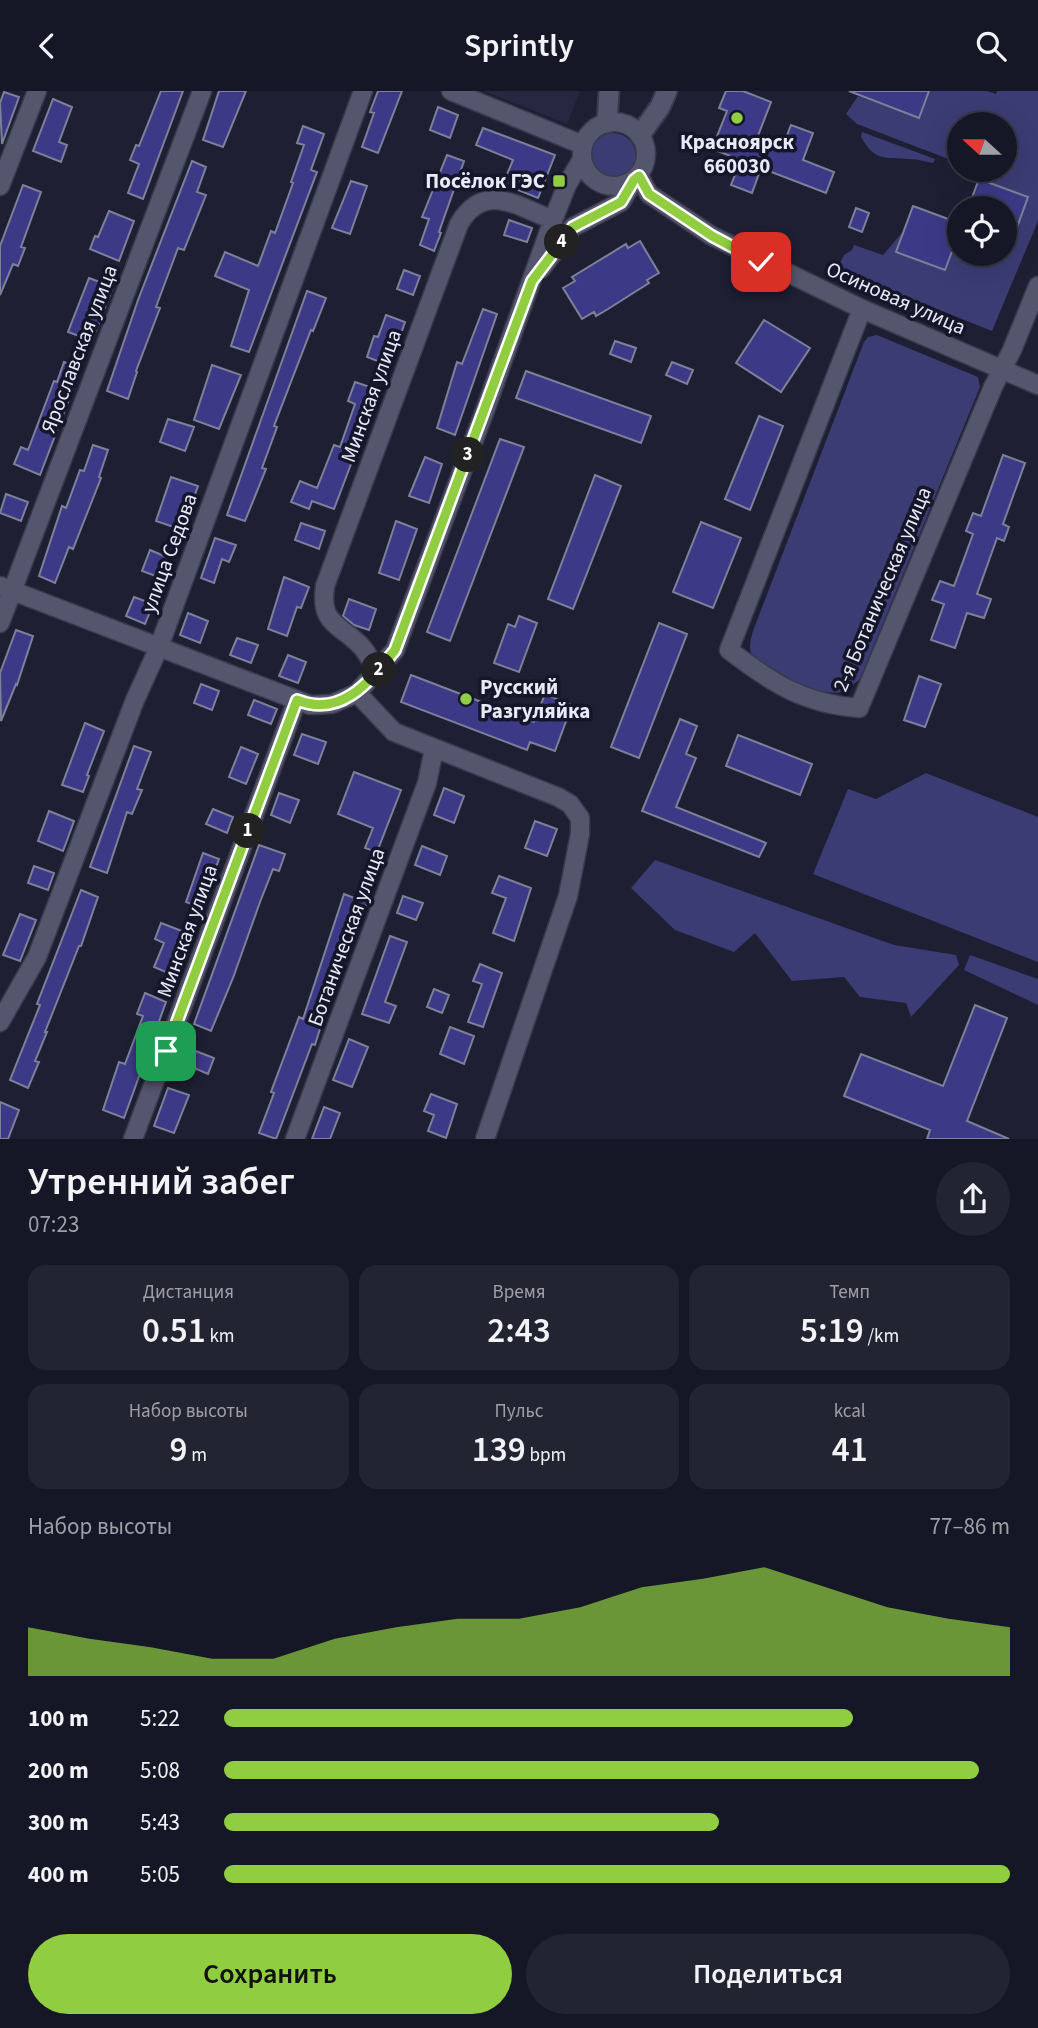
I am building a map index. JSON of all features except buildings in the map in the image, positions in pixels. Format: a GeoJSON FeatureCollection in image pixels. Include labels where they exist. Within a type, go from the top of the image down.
{"type":"FeatureCollection","features":[{"type":"Feature","properties":{"kind":"street"},"geometry":{"type":"LineString","coordinates":[[0,186],[37,91]]}},
{"type":"Feature","properties":{"kind":"street","name":"Ярославская улица"},"geometry":{"type":"LineString","coordinates":[[0,623],[6,588],[201,91]]}},
{"type":"Feature","properties":{"kind":"street","name":"улица Седова"},"geometry":{"type":"LineString","coordinates":[[0,1022],[37,957],[135,700],[159,647],[363,91]]}},
{"type":"Feature","properties":{"kind":"street"},"geometry":{"type":"LineString","coordinates":[[451,91],[583,152],[589,174],[603,184],[620,186],[636,178]]}},
{"type":"Feature","properties":{"kind":"street"},"geometry":{"type":"LineString","coordinates":[[607,123],[609,91]]}},
{"type":"Feature","properties":{"kind":"street"},"geometry":{"type":"LineString","coordinates":[[640,135],[660,107],[667,91]]}},
{"type":"Feature","properties":{"kind":"street"},"geometry":{"type":"LineString","coordinates":[[6,588],[310,705],[332,704],[356,694],[395,650],[553,220],[592,131],[607,123],[622,123],[640,135],[646,155],[636,178],[621,202],[573,227],[532,281]]}},
{"type":"Feature","properties":{"kind":"street","name":"Осиновая улица"},"geometry":{"type":"LineString","coordinates":[[636,178],[649,194],[712,236],[862,309],[1038,384]]}},
{"type":"Feature","properties":{"kind":"street","name":"Минская улица"},"geometry":{"type":"LineString","coordinates":[[377,672],[361,646],[326,614],[322,604],[325,586],[458,224],[475,203],[492,199],[504,200],[553,220]]}},
{"type":"Feature","properties":{"kind":"street"},"geometry":{"type":"LineString","coordinates":[[1001,368],[1012,351],[1038,286]]}},
{"type":"Feature","properties":{"kind":"street","name":"2-я Ботаническая улица"},"geometry":{"type":"LineString","coordinates":[[862,309],[729,650],[786,690],[859,708],[1001,368]]}},
{"type":"Feature","properties":{"kind":"street"},"geometry":{"type":"LineString","coordinates":[[356,694],[394,732],[558,797],[570,804],[580,818],[580,834],[568,897],[485,1139]]}},
{"type":"Feature","properties":{"kind":"street","name":"Минская улица"},"geometry":{"type":"LineString","coordinates":[[133,1139],[297,700]]}},
{"type":"Feature","properties":{"kind":"street","name":"Ботаническая улица"},"geometry":{"type":"LineString","coordinates":[[295,1139],[427,783],[434,749]]}},
{"type":"Feature","properties":{"kind":"shaded area"},"geometry":{"type":"Polygon","coordinates":[[[484,91],[580,91],[567,124],[484,91]]]}},
{"type":"Feature","properties":{"kind":"shaded area"},"geometry":{"type":"Polygon","coordinates":[[[929,91],[987,91],[996,94],[997,91],[1038,91],[1038,221],[992,331],[882,287],[878,290],[842,270],[840,263],[854,245],[883,255],[901,234],[896,252],[945,270],[947,265],[1017,266],[1017,228],[1028,197],[987,182],[1017,182],[1017,112],[947,112],[947,158],[857,124],[846,114],[858,96],[919,118],[929,91]]]}},
{"type":"Feature","properties":{"kind":"shaded area"},"geometry":{"type":"Polygon","coordinates":[[[862,132],[935,159],[933,163],[881,157],[866,145],[861,137],[862,132]]]}},
{"type":"Feature","properties":{"kind":"shaded area"},"geometry":{"type":"Polygon","coordinates":[[[613,133],[629,140],[636,156],[629,172],[613,179],[597,172],[590,156],[597,140],[613,133]]]}},
{"type":"Feature","properties":{"kind":"shaded area"},"geometry":{"type":"Polygon","coordinates":[[[877,335],[978,377],[980,387],[860,679],[842,692],[822,692],[783,679],[762,668],[751,654],[750,643],[864,342],[868,337],[877,335]]]}},
{"type":"Feature","properties":{"kind":"shaded area"},"geometry":{"type":"Polygon","coordinates":[[[926,773],[1038,817],[1038,962],[813,874],[848,789],[876,799],[926,773]]]}},
{"type":"Feature","properties":{"kind":"shaded area"},"geometry":{"type":"Polygon","coordinates":[[[655,860],[894,945],[956,955],[959,965],[911,1017],[906,1003],[860,997],[844,977],[792,981],[755,933],[734,952],[675,930],[631,888],[655,860]]]}},
{"type":"Feature","properties":{"kind":"shaded area"},"geometry":{"type":"Polygon","coordinates":[[[970,955],[1038,979],[1038,1005],[964,970],[970,955]]]}},
{"type":"Feature","properties":{"kind":"place","name":"Красноярск 660030"},"geometry":{"type":"Point","coordinates":[737,118]}},
{"type":"Feature","properties":{"kind":"place","name":"Посёлок ГЭС"},"geometry":{"type":"Point","coordinates":[559,181]}},
{"type":"Feature","properties":{"kind":"place","name":"Русский Разгуляйка"},"geometry":{"type":"Point","coordinates":[466,699]}},
{"type":"Feature","properties":{"kind":"route"},"geometry":{"type":"LineString","coordinates":[[166,1051],[297,700],[310,705],[332,704],[356,694],[395,650],[532,281],[573,227],[621,202],[639,176],[649,194],[712,236],[761,262]]}}]}
